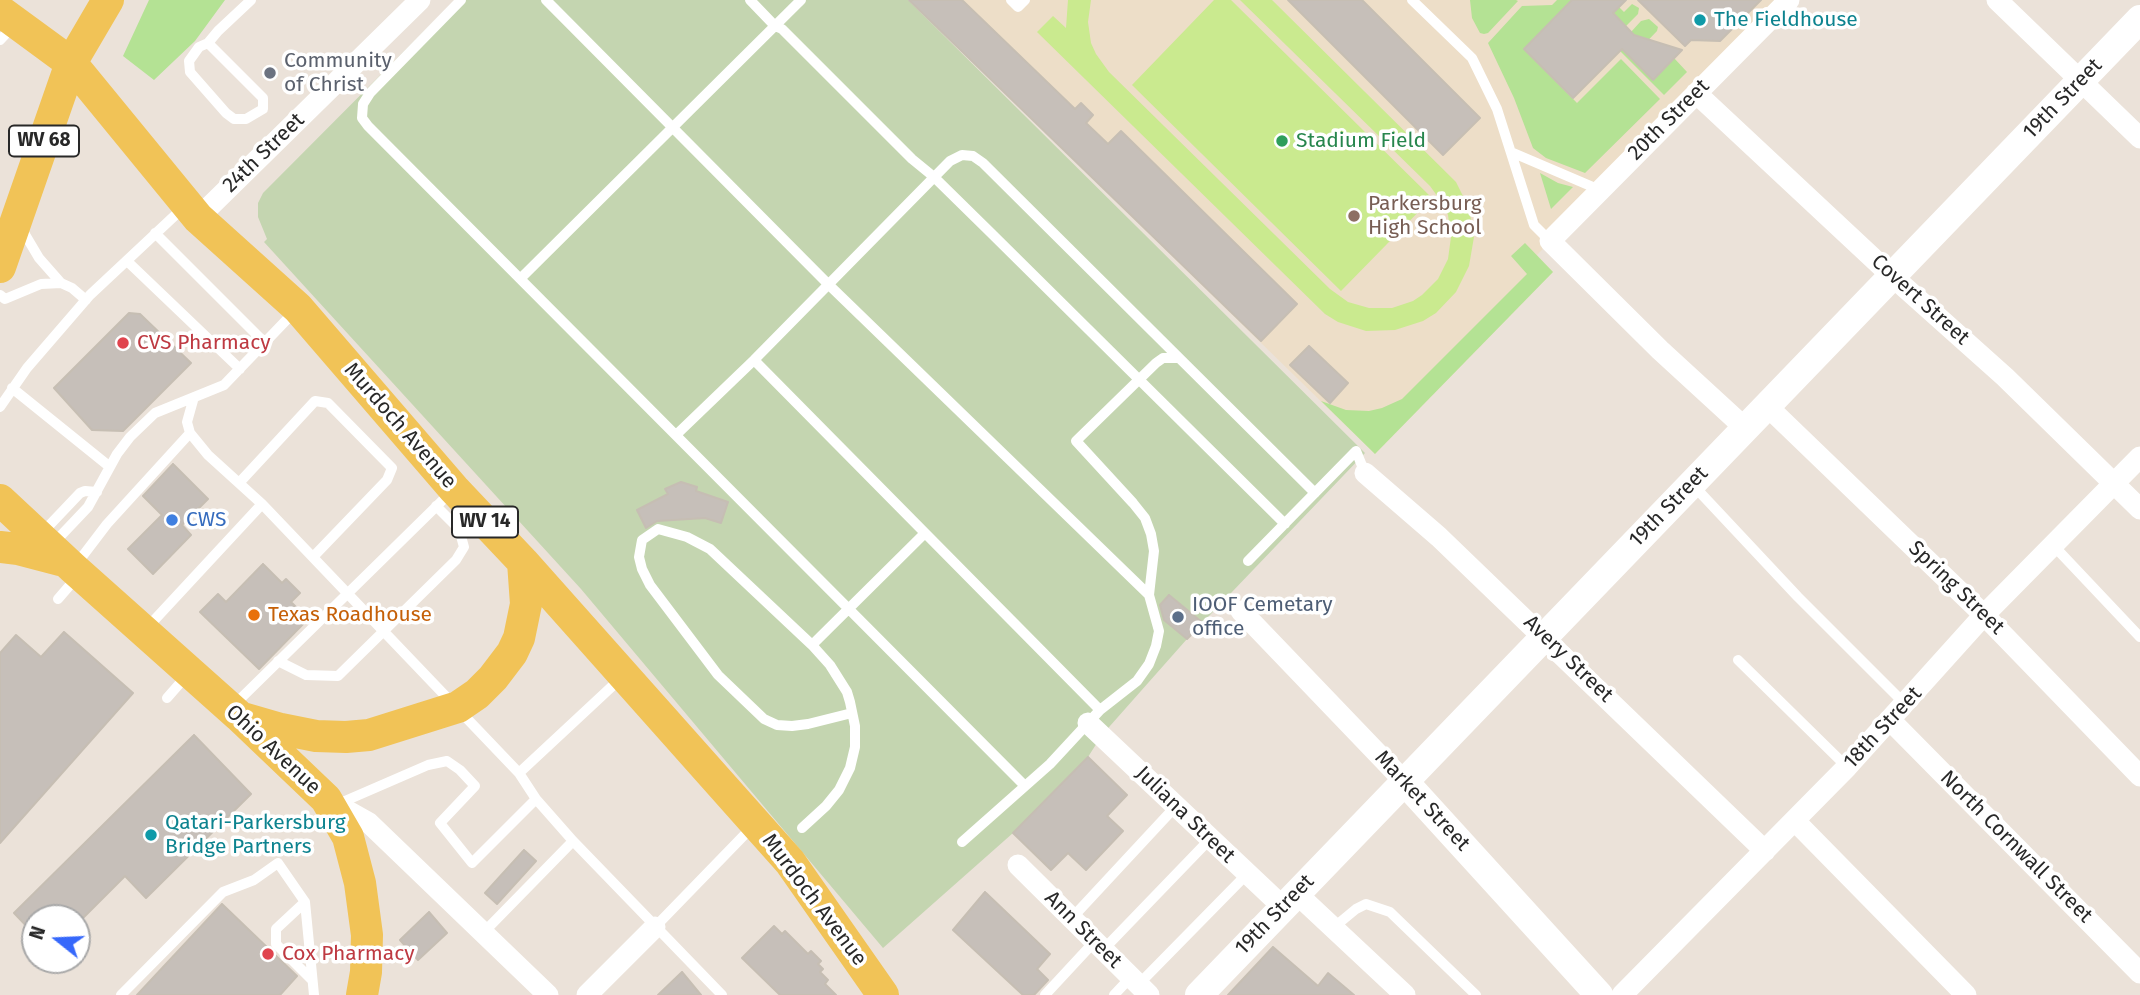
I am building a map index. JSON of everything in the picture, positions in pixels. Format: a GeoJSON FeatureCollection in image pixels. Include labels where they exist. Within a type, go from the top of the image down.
{"type":"FeatureCollection","features":[{"type":"Feature","properties":{"kind":"main road","name":"WV 68"},"geometry":{"type":"LineString","coordinates":[[0,267],[8,220],[71,63],[108,0]]}},
{"type":"Feature","properties":{"kind":"main road","name":"Murdoch Avenue"},"geometry":{"type":"LineString","coordinates":[[8,18],[71,63],[192,211],[298,308],[445,497],[523,562],[790,862],[883,995]]}},
{"type":"Feature","properties":{"kind":"main road","name":"Ohio Avenue"},"geometry":{"type":"LineString","coordinates":[[0,500],[332,802]]}},
{"type":"Feature","properties":{"kind":"main road"},"geometry":{"type":"LineString","coordinates":[[0,547],[61,558]]}},
{"type":"Feature","properties":{"kind":"main road"},"geometry":{"type":"LineString","coordinates":[[235,713],[281,729],[316,736],[346,737],[369,735],[458,707],[477,695],[493,678],[512,653],[519,638],[526,604],[523,562]]}},
{"type":"Feature","properties":{"kind":"main road"},"geometry":{"type":"LineString","coordinates":[[332,802],[348,837],[360,883],[367,935],[362,995]]}},
{"type":"Feature","properties":{"kind":"street","name":"24th Street"},"geometry":{"type":"LineString","coordinates":[[192,211],[420,0]]}},
{"type":"Feature","properties":{"kind":"street","name":"20th Street"},"geometry":{"type":"LineString","coordinates":[[1550,241],[1789,0]]}},
{"type":"Feature","properties":{"kind":"street"},"geometry":{"type":"LineString","coordinates":[[1997,0],[2140,138]]}},
{"type":"Feature","properties":{"kind":"street","name":"19th Street"},"geometry":{"type":"LineString","coordinates":[[1199,995],[2140,19]]}},
{"type":"Feature","properties":{"kind":"street","name":"Covert Street"},"geometry":{"type":"LineString","coordinates":[[1696,93],[1892,276],[2006,377],[2140,509]]}},
{"type":"Feature","properties":{"kind":"street"},"geometry":{"type":"LineString","coordinates":[[1550,241],[1660,350],[1745,428]]}},
{"type":"Feature","properties":{"kind":"street","name":"Spring Street"},"geometry":{"type":"LineString","coordinates":[[1766,405],[1984,615],[2140,776]]}},
{"type":"Feature","properties":{"kind":"street","name":"18th Street"},"geometry":{"type":"LineString","coordinates":[[1622,995],[1847,767],[1984,615],[2140,457]]}},
{"type":"Feature","properties":{"kind":"street","name":"Avery Street"},"geometry":{"type":"LineString","coordinates":[[1365,473],[1439,537],[1544,636],[1765,851]]}},
{"type":"Feature","properties":{"kind":"street","name":"Market Street"},"geometry":{"type":"LineString","coordinates":[[1241,611],[1404,781],[1599,995]]}},
{"type":"Feature","properties":{"kind":"street","name":"North Cornwall Street"},"geometry":{"type":"LineString","coordinates":[[1898,713],[2140,973]]}},
{"type":"Feature","properties":{"kind":"street","name":"Juliana Street"},"geometry":{"type":"LineString","coordinates":[[1094,716],[1176,806],[1247,874],[1333,928],[1405,995]]}},
{"type":"Feature","properties":{"kind":"street","name":"Ohio Avenue"},"geometry":{"type":"LineString","coordinates":[[332,802],[369,823],[548,995]]}},
{"type":"Feature","properties":{"kind":"street"},"geometry":{"type":"LineString","coordinates":[[1795,821],[1966,995]]}},
{"type":"Feature","properties":{"kind":"street","name":"Ann Street"},"geometry":{"type":"LineString","coordinates":[[1018,866],[1139,986]]}},
{"type":"Feature","properties":{"kind":"street"},"geometry":{"type":"LineString","coordinates":[[587,995],[655,926]]}},
{"type":"Feature","properties":{"kind":"lane"},"geometry":{"type":"LineString","coordinates":[[208,43],[263,98],[263,108],[246,119],[234,119],[190,72],[189,61],[199,47],[208,43],[218,30],[251,0]]}},
{"type":"Feature","properties":{"kind":"lane"},"geometry":{"type":"LineString","coordinates":[[461,0],[370,93],[363,104],[362,118],[1024,785]]}},
{"type":"Feature","properties":{"kind":"lane"},"geometry":{"type":"LineString","coordinates":[[546,0],[828,284],[1149,595]]}},
{"type":"Feature","properties":{"kind":"lane"},"geometry":{"type":"LineString","coordinates":[[750,0],[912,159],[934,177],[1284,524]]}},
{"type":"Feature","properties":{"kind":"lane"},"geometry":{"type":"LineString","coordinates":[[521,278],[801,0]]}},
{"type":"Feature","properties":{"kind":"lane"},"geometry":{"type":"LineString","coordinates":[[1011,0],[1018,7],[1025,0]]}},
{"type":"Feature","properties":{"kind":"lane"},"geometry":{"type":"LineString","coordinates":[[1412,0],[1472,58],[1497,109],[1535,225],[1550,241]]}},
{"type":"Feature","properties":{"kind":"lane"},"geometry":{"type":"LineString","coordinates":[[1511,152],[1600,190]]}},
{"type":"Feature","properties":{"kind":"lane"},"geometry":{"type":"LineString","coordinates":[[676,435],[754,360],[950,161],[962,155],[973,156],[983,163],[1315,493]]}},
{"type":"Feature","properties":{"kind":"lane"},"geometry":{"type":"LineString","coordinates":[[0,407],[12,388],[86,300],[155,233],[192,211]]}},
{"type":"Feature","properties":{"kind":"lane"},"geometry":{"type":"LineString","coordinates":[[8,220],[61,283],[86,300]]}},
{"type":"Feature","properties":{"kind":"lane"},"geometry":{"type":"LineString","coordinates":[[155,233],[265,343]]}},
{"type":"Feature","properties":{"kind":"lane"},"geometry":{"type":"LineString","coordinates":[[127,261],[240,369]]}},
{"type":"Feature","properties":{"kind":"lane"},"geometry":{"type":"LineString","coordinates":[[0,295],[5,299],[41,284],[61,283]]}},
{"type":"Feature","properties":{"kind":"lane"},"geometry":{"type":"LineString","coordinates":[[58,599],[61,558],[80,493],[97,492],[117,454],[155,413],[224,385],[298,308]]}},
{"type":"Feature","properties":{"kind":"lane"},"geometry":{"type":"LineString","coordinates":[[962,842],[1050,764],[1094,716],[1137,681],[1149,664],[1159,631],[1149,595],[1154,551],[1151,534],[1144,518],[1076,441],[1124,391],[1163,358],[1179,358]]}},
{"type":"Feature","properties":{"kind":"lane"},"geometry":{"type":"LineString","coordinates":[[754,360],[925,533],[1094,716]]}},
{"type":"Feature","properties":{"kind":"lane"},"geometry":{"type":"LineString","coordinates":[[12,388],[110,467]]}},
{"type":"Feature","properties":{"kind":"lane"},"geometry":{"type":"LineString","coordinates":[[194,397],[187,422],[190,433],[208,455],[262,505],[458,707],[519,773],[536,799],[573,841],[722,995]]}},
{"type":"Feature","properties":{"kind":"lane"},"geometry":{"type":"LineString","coordinates":[[239,483],[315,401],[328,403],[392,468],[387,480],[313,557]]}},
{"type":"Feature","properties":{"kind":"lane"},"geometry":{"type":"LineString","coordinates":[[61,558],[107,524],[190,433]]}},
{"type":"Feature","properties":{"kind":"lane"},"geometry":{"type":"LineString","coordinates":[[1248,561],[1356,451],[1365,473]]}},
{"type":"Feature","properties":{"kind":"lane"},"geometry":{"type":"LineString","coordinates":[[1691,483],[1798,597],[1898,713]]}},
{"type":"Feature","properties":{"kind":"lane"},"geometry":{"type":"LineString","coordinates":[[235,713],[278,661],[445,497],[464,547],[456,560],[338,676],[306,675],[278,661]]}},
{"type":"Feature","properties":{"kind":"lane"},"geometry":{"type":"LineString","coordinates":[[144,632],[262,505]]}},
{"type":"Feature","properties":{"kind":"lane"},"geometry":{"type":"LineString","coordinates":[[802,828],[827,806],[850,768],[855,747],[852,713],[846,692],[830,666],[812,645],[710,549],[687,537],[658,529],[642,540],[639,557],[650,585],[718,675],[764,719],[777,725],[792,726],[852,713]]}},
{"type":"Feature","properties":{"kind":"lane"},"geometry":{"type":"LineString","coordinates":[[812,645],[925,533]]}},
{"type":"Feature","properties":{"kind":"lane"},"geometry":{"type":"LineString","coordinates":[[2053,545],[2140,637]]}},
{"type":"Feature","properties":{"kind":"lane"},"geometry":{"type":"LineString","coordinates":[[1738,660],[1847,767]]}},
{"type":"Feature","properties":{"kind":"lane"},"geometry":{"type":"LineString","coordinates":[[167,698],[190,673]]}},
{"type":"Feature","properties":{"kind":"lane"},"geometry":{"type":"LineString","coordinates":[[519,773],[624,675]]}},
{"type":"Feature","properties":{"kind":"lane"},"geometry":{"type":"LineString","coordinates":[[332,802],[428,765],[447,761],[475,786],[440,823],[472,863],[536,799]]}},
{"type":"Feature","properties":{"kind":"lane"},"geometry":{"type":"LineString","coordinates":[[1071,919],[1176,806]]}},
{"type":"Feature","properties":{"kind":"lane"},"geometry":{"type":"LineString","coordinates":[[655,926],[756,823]]}},
{"type":"Feature","properties":{"kind":"lane"},"geometry":{"type":"LineString","coordinates":[[1045,995],[1211,838]]}},
{"type":"Feature","properties":{"kind":"lane"},"geometry":{"type":"LineString","coordinates":[[484,932],[573,841]]}},
{"type":"Feature","properties":{"kind":"lane"},"geometry":{"type":"LineString","coordinates":[[121,995],[223,892],[254,880],[278,863],[305,902],[314,995]]}},
{"type":"Feature","properties":{"kind":"lane"},"geometry":{"type":"LineString","coordinates":[[1114,995],[1139,986],[1247,874]]}},
{"type":"Feature","properties":{"kind":"lane"},"geometry":{"type":"LineString","coordinates":[[305,902],[276,929],[276,944],[312,980]]}},
{"type":"Feature","properties":{"kind":"lane"},"geometry":{"type":"LineString","coordinates":[[1333,928],[1366,904],[1390,912],[1476,995]]}},
{"type":"Feature","properties":{"kind":"shaded area","name":"Parkersburg High School"},"geometry":{"type":"Polygon","coordinates":[[[909,0],[1789,0],[1537,255],[1553,272],[1375,454],[909,0]]]}},
{"type":"Feature","properties":{"kind":"green space"},"geometry":{"type":"Polygon","coordinates":[[[149,0],[225,0],[195,41],[154,80],[123,56],[149,0]]]}},
{"type":"Feature","properties":{"kind":"green space"},"geometry":{"type":"Polygon","coordinates":[[[455,0],[908,0],[1365,453],[1187,639],[1102,735],[1088,757],[1013,833],[883,948],[581,589],[264,242],[267,239],[258,217],[258,203],[263,193],[455,0]]]}},
{"type":"Feature","properties":{"kind":"green space"},"geometry":{"type":"Polygon","coordinates":[[[1068,0],[1091,0],[1088,22],[1091,43],[1109,72],[1330,289],[1348,302],[1369,308],[1392,308],[1413,301],[1438,279],[1448,259],[1451,237],[1448,215],[1443,204],[1430,186],[1240,0],[1272,0],[1456,182],[1469,208],[1474,237],[1469,266],[1456,292],[1436,313],[1423,321],[1395,330],[1366,331],[1338,322],[1325,314],[1037,32],[1053,16],[1066,28],[1068,0]]]}},
{"type":"Feature","properties":{"kind":"green space","name":"Stadium Field"},"geometry":{"type":"Polygon","coordinates":[[[1214,0],[1231,0],[1432,198],[1341,291],[1132,85],[1214,0]]]}},
{"type":"Feature","properties":{"kind":"green space"},"geometry":{"type":"Polygon","coordinates":[[[1470,0],[1518,1],[1484,34],[1480,33],[1472,18],[1470,0]]]}},
{"type":"Feature","properties":{"kind":"green space"},"geometry":{"type":"Polygon","coordinates":[[[1557,0],[1572,0],[1524,49],[1577,103],[1621,59],[1660,99],[1585,173],[1546,158],[1533,148],[1514,98],[1488,43],[1522,6],[1552,5],[1557,0]]]}},
{"type":"Feature","properties":{"kind":"green space"},"geometry":{"type":"Polygon","coordinates":[[[1632,4],[1639,8],[1638,14],[1626,26],[1613,13],[1619,7],[1624,12],[1632,4]]]}},
{"type":"Feature","properties":{"kind":"green space"},"geometry":{"type":"Polygon","coordinates":[[[1649,19],[1658,27],[1657,31],[1631,58],[1652,79],[1674,58],[1687,72],[1664,95],[1620,51],[1635,36],[1631,32],[1641,21],[1649,19]]]}},
{"type":"Feature","properties":{"kind":"green space"},"geometry":{"type":"Polygon","coordinates":[[[1540,173],[1558,183],[1573,187],[1551,209],[1540,173]]]}},
{"type":"Feature","properties":{"kind":"green space"},"geometry":{"type":"Polygon","coordinates":[[[1525,243],[1553,272],[1375,454],[1321,401],[1346,410],[1369,411],[1402,399],[1527,274],[1511,256],[1525,243]]]}},
{"type":"Feature","properties":{"kind":"building"},"geometry":{"type":"Polygon","coordinates":[[[909,0],[962,0],[1075,109],[1081,103],[1093,115],[1086,123],[1108,144],[1121,131],[1297,304],[1261,341],[909,0]]]}},
{"type":"Feature","properties":{"kind":"building"},"geometry":{"type":"Polygon","coordinates":[[[1288,0],[1362,0],[1480,118],[1443,155],[1288,0]]]}},
{"type":"Feature","properties":{"kind":"building"},"geometry":{"type":"Polygon","coordinates":[[[1572,0],[1626,0],[1613,13],[1634,35],[1682,50],[1653,80],[1622,49],[1573,98],[1524,49],[1572,0]]]}},
{"type":"Feature","properties":{"kind":"building","name":"The Fieldhouse"},"geometry":{"type":"Polygon","coordinates":[[[1638,0],[1761,0],[1720,41],[1691,40],[1685,46],[1638,0]]]}},
{"type":"Feature","properties":{"kind":"building","name":"CVS Pharmacy"},"geometry":{"type":"Polygon","coordinates":[[[129,313],[140,314],[191,363],[123,431],[92,430],[54,388],[129,313]]]}},
{"type":"Feature","properties":{"kind":"building"},"geometry":{"type":"Polygon","coordinates":[[[1309,346],[1348,383],[1330,403],[1290,365],[1309,346]]]}},
{"type":"Feature","properties":{"kind":"building","name":"CWS"},"geometry":{"type":"Polygon","coordinates":[[[173,464],[208,499],[182,525],[191,535],[153,574],[128,549],[162,515],[143,496],[173,464]]]}},
{"type":"Feature","properties":{"kind":"building"},"geometry":{"type":"Polygon","coordinates":[[[681,482],[697,487],[696,491],[728,502],[721,523],[705,518],[657,521],[646,528],[637,510],[668,494],[665,489],[681,482]]]}},
{"type":"Feature","properties":{"kind":"building","name":"Texas Roadhouse"},"geometry":{"type":"Polygon","coordinates":[[[263,564],[282,583],[286,579],[300,593],[291,602],[308,619],[259,669],[200,612],[218,594],[226,602],[263,564]]]}},
{"type":"Feature","properties":{"kind":"building","name":"IOOF Cemetary office"},"geometry":{"type":"Polygon","coordinates":[[[1169,595],[1203,623],[1187,639],[1164,620],[1160,605],[1169,595]]]}},
{"type":"Feature","properties":{"kind":"building"},"geometry":{"type":"Polygon","coordinates":[[[64,632],[133,693],[0,843],[0,653],[16,635],[41,657],[64,632]]]}},
{"type":"Feature","properties":{"kind":"building","name":"Qatari-Parkersburg Bridge Partners"},"geometry":{"type":"Polygon","coordinates":[[[194,735],[251,794],[146,898],[125,876],[91,910],[91,904],[23,904],[194,735]]]}},
{"type":"Feature","properties":{"kind":"building"},"geometry":{"type":"Polygon","coordinates":[[[1088,757],[1127,795],[1107,816],[1123,831],[1086,870],[1068,853],[1051,870],[1013,833],[1088,757]]]}},
{"type":"Feature","properties":{"kind":"building"},"geometry":{"type":"Polygon","coordinates":[[[524,850],[536,861],[497,904],[485,893],[524,850]]]}},
{"type":"Feature","properties":{"kind":"building"},"geometry":{"type":"Polygon","coordinates":[[[985,892],[1050,954],[1037,969],[1048,980],[1034,995],[1023,995],[953,930],[985,892]]]}},
{"type":"Feature","properties":{"kind":"building"},"geometry":{"type":"Polygon","coordinates":[[[222,904],[297,976],[280,995],[137,995],[222,904]]]}},
{"type":"Feature","properties":{"kind":"building","name":"Qatari-Parkersburg Bridge Partners"},"geometry":{"type":"Polygon","coordinates":[[[21,906],[21,920],[14,913],[21,906]]]}},
{"type":"Feature","properties":{"kind":"building"},"geometry":{"type":"Polygon","coordinates":[[[429,912],[447,933],[418,960],[400,940],[429,912]]]}},
{"type":"Feature","properties":{"kind":"building"},"geometry":{"type":"Polygon","coordinates":[[[774,926],[782,934],[785,931],[808,954],[811,951],[821,961],[818,964],[823,969],[820,972],[828,980],[825,984],[836,995],[780,995],[742,958],[774,926]]]}},
{"type":"Feature","properties":{"kind":"building"},"geometry":{"type":"Polygon","coordinates":[[[1273,947],[1318,986],[1328,973],[1354,995],[1228,995],[1273,947]]]}},
{"type":"Feature","properties":{"kind":"building"},"geometry":{"type":"Polygon","coordinates":[[[682,972],[701,995],[658,995],[682,972]]]}},
{"type":"Feature","properties":{"kind":"place","name":"The Fieldhouse"},"geometry":{"type":"Point","coordinates":[1700,20]}},
{"type":"Feature","properties":{"kind":"place","name":"Community of Christ"},"geometry":{"type":"Point","coordinates":[270,73]}},
{"type":"Feature","properties":{"kind":"place","name":"Stadium Field"},"geometry":{"type":"Point","coordinates":[1282,141]}},
{"type":"Feature","properties":{"kind":"place","name":"Parkersburg High School"},"geometry":{"type":"Point","coordinates":[1354,216]}},
{"type":"Feature","properties":{"kind":"place","name":"CVS Pharmacy"},"geometry":{"type":"Point","coordinates":[123,343]}},
{"type":"Feature","properties":{"kind":"place","name":"CWS"},"geometry":{"type":"Point","coordinates":[172,520]}},
{"type":"Feature","properties":{"kind":"place","name":"Texas Roadhouse"},"geometry":{"type":"Point","coordinates":[254,615]}},
{"type":"Feature","properties":{"kind":"place","name":"IOOF Cemetary office"},"geometry":{"type":"Point","coordinates":[1178,617]}},
{"type":"Feature","properties":{"kind":"place","name":"Qatari-Parkersburg Bridge Partners"},"geometry":{"type":"Point","coordinates":[151,835]}},
{"type":"Feature","properties":{"kind":"place","name":"Cox Pharmacy"},"geometry":{"type":"Point","coordinates":[268,954]}}]}
